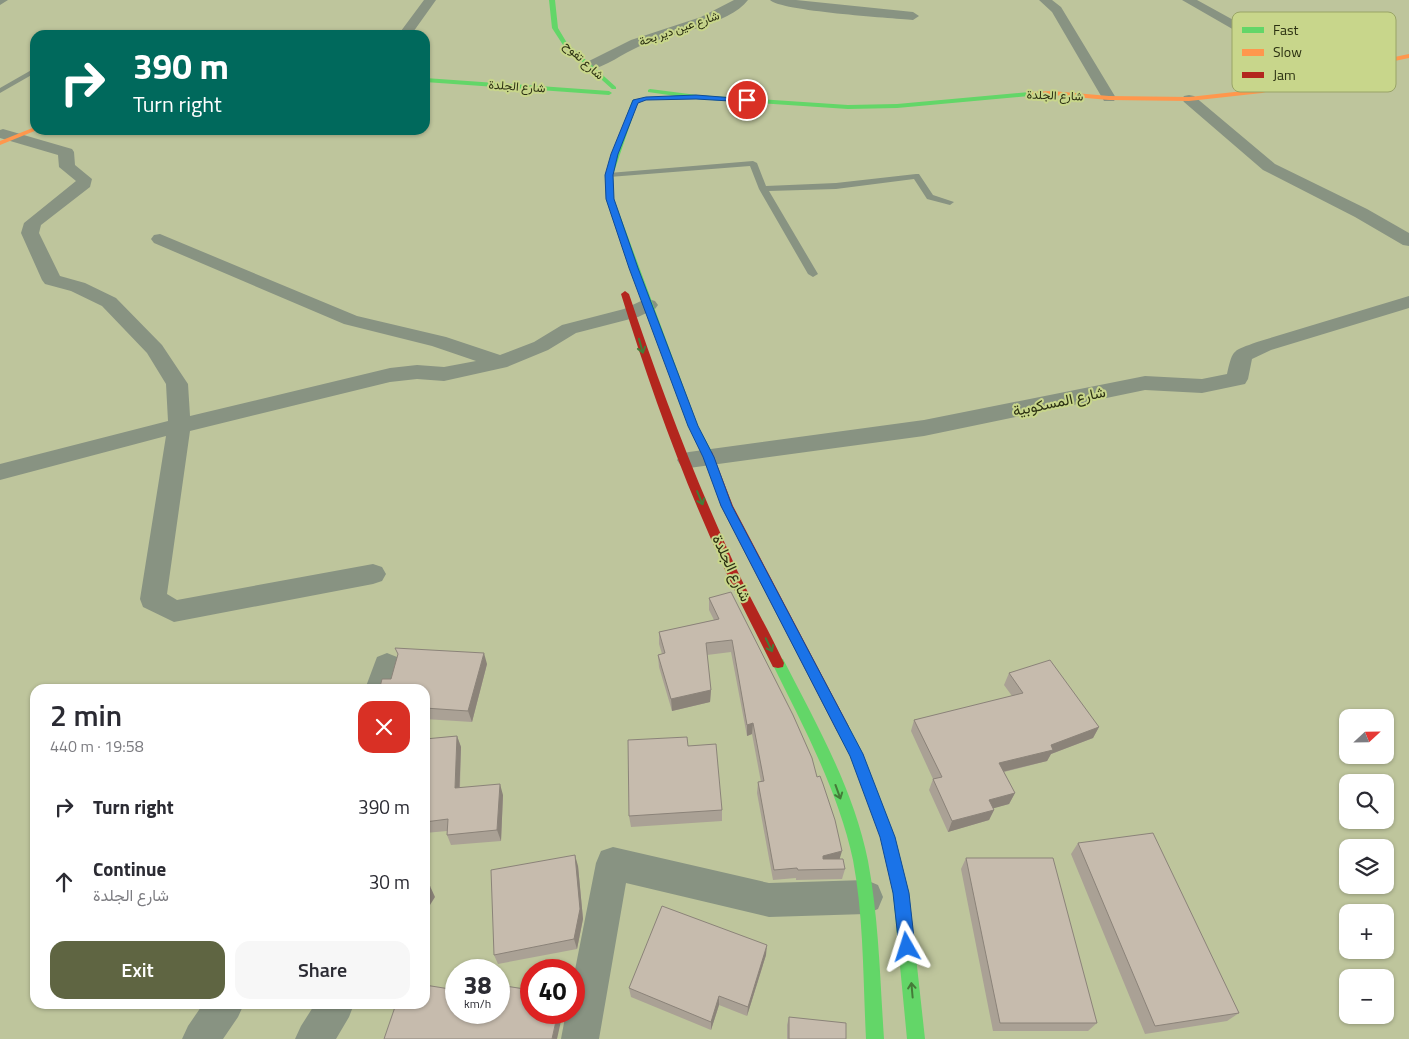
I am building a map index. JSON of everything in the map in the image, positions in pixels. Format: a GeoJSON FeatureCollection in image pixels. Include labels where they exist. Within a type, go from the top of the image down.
{"type":"FeatureCollection","features":[{"type":"Feature","properties":{"kind":"street"},"geometry":{"type":"LineString","coordinates":[[408,30],[430,0]]}},
{"type":"Feature","properties":{"kind":"street","name":"شارع تفوح"},"geometry":{"type":"LineString","coordinates":[[552,0],[555,28],[565,44],[595,65],[617,86],[611,97],[635,99]]}},
{"type":"Feature","properties":{"kind":"street"},"geometry":{"type":"LineString","coordinates":[[563,0],[566,18]]}},
{"type":"Feature","properties":{"kind":"street","name":"شارع عين دير بحة"},"geometry":{"type":"LineString","coordinates":[[595,65],[634,44],[734,8],[742,0]]}},
{"type":"Feature","properties":{"kind":"street"},"geometry":{"type":"LineString","coordinates":[[776,0],[818,7],[913,16]]}},
{"type":"Feature","properties":{"kind":"street"},"geometry":{"type":"LineString","coordinates":[[1045,0],[1057,10],[1109,98]]}},
{"type":"Feature","properties":{"kind":"street"},"geometry":{"type":"LineString","coordinates":[[1188,0],[1232,24]]}},
{"type":"Feature","properties":{"kind":"street"},"geometry":{"type":"LineString","coordinates":[[570,30],[595,65]]}},
{"type":"Feature","properties":{"kind":"street","name":"شارع الجلدة"},"geometry":{"type":"LineString","coordinates":[[1396,59],[1409,56]]}},
{"type":"Feature","properties":{"kind":"street","name":"شارع الجلدة"},"geometry":{"type":"LineString","coordinates":[[430,80],[617,86]]}},
{"type":"Feature","properties":{"kind":"street"},"geometry":{"type":"LineString","coordinates":[[635,99],[639,85]]}},
{"type":"Feature","properties":{"kind":"street","name":"شارع الجلدة"},"geometry":{"type":"LineString","coordinates":[[875,1039],[866,896],[852,831],[826,761],[726,559],[684,460],[647,365],[640,309],[610,199],[609,175],[635,99],[696,97],[848,107],[897,106],[1011,94],[1052,93],[1109,98],[1189,99],[1253,92]]}},
{"type":"Feature","properties":{"kind":"street"},"geometry":{"type":"LineString","coordinates":[[1189,99],[1269,167],[1409,241]]}},
{"type":"Feature","properties":{"kind":"street"},"geometry":{"type":"LineString","coordinates":[[4,137],[30,125]]}},
{"type":"Feature","properties":{"kind":"street"},"geometry":{"type":"LineString","coordinates":[[4,137],[30,130]]}},
{"type":"Feature","properties":{"kind":"street"},"geometry":{"type":"LineString","coordinates":[[4,137],[66,152],[67,167],[84,179],[84,183],[32,223],[30,233],[52,280],[78,287],[109,302],[155,349],[177,384],[179,425],[153,598],[174,611],[373,574]]}},
{"type":"Feature","properties":{"kind":"street"},"geometry":{"type":"LineString","coordinates":[[160,238],[351,320],[439,341],[500,362]]}},
{"type":"Feature","properties":{"kind":"street","name":"شارع الجلدة"},"geometry":{"type":"LineString","coordinates":[[619,280],[640,309],[709,457],[727,506],[856,754],[888,837],[901,893],[916,1039]]}},
{"type":"Feature","properties":{"kind":"street","name":"شارع المسكوبية"},"geometry":{"type":"LineString","coordinates":[[684,460],[924,428],[1145,383],[1202,386],[1237,379],[1242,355],[1409,302]]}},
{"type":"Feature","properties":{"kind":"street"},"geometry":{"type":"LineString","coordinates":[[0,472],[179,425],[390,375],[416,372],[444,374],[500,362],[541,346],[569,330],[640,309]]}},
{"type":"Feature","properties":{"kind":"street"},"geometry":{"type":"LineString","coordinates":[[580,1039],[613,863],[769,900],[866,896]]}},
{"type":"Feature","properties":{"kind":"street"},"geometry":{"type":"LineString","coordinates":[[201,1039],[222,1009]]}},
{"type":"Feature","properties":{"kind":"street"},"geometry":{"type":"LineString","coordinates":[[314,1039],[333,1009]]}},
{"type":"Feature","properties":{"kind":"lane"},"geometry":{"type":"LineString","coordinates":[[0,91],[30,73]]}},
{"type":"Feature","properties":{"kind":"lane"},"geometry":{"type":"LineString","coordinates":[[609,175],[753,163],[763,189],[813,274]]}},
{"type":"Feature","properties":{"kind":"lane"},"geometry":{"type":"LineString","coordinates":[[763,189],[836,186],[916,176],[930,197],[950,202]]}},
{"type":"Feature","properties":{"kind":"building"},"geometry":{"type":"Polygon","coordinates":[[[731,592],[793,715],[812,758],[817,777],[820,776],[823,784],[835,820],[842,851],[823,856],[823,859],[843,859],[845,869],[798,870],[797,868],[774,870],[758,782],[764,781],[753,723],[747,725],[732,640],[706,643],[711,690],[671,699],[658,655],[665,653],[659,632],[719,619],[709,598],[731,592]]]}},
{"type":"Feature","properties":{"kind":"building"},"geometry":{"type":"Polygon","coordinates":[[[395,648],[484,653],[468,711],[430,708],[430,684],[381,684],[382,679],[391,679],[398,654],[395,648]]]}},
{"type":"Feature","properties":{"kind":"building"},"geometry":{"type":"Polygon","coordinates":[[[1050,660],[1099,727],[1051,745],[1053,750],[999,763],[1015,793],[989,800],[994,810],[952,821],[933,779],[942,777],[914,720],[1023,693],[1009,673],[1050,660]]]}},
{"type":"Feature","properties":{"kind":"building"},"geometry":{"type":"Polygon","coordinates":[[[457,736],[455,788],[500,784],[497,830],[447,835],[448,819],[430,821],[430,739],[457,736]]]}},
{"type":"Feature","properties":{"kind":"building"},"geometry":{"type":"Polygon","coordinates":[[[687,737],[688,746],[716,744],[722,810],[629,816],[628,740],[687,737]]]}},
{"type":"Feature","properties":{"kind":"building"},"geometry":{"type":"Polygon","coordinates":[[[1153,833],[1239,1013],[1155,1026],[1078,843],[1153,833]]]}},
{"type":"Feature","properties":{"kind":"building"},"geometry":{"type":"Polygon","coordinates":[[[575,855],[580,909],[574,939],[494,955],[491,870],[575,855]]]}},
{"type":"Feature","properties":{"kind":"building"},"geometry":{"type":"Polygon","coordinates":[[[966,858],[1053,858],[1097,1023],[1000,1023],[966,858]]]}},
{"type":"Feature","properties":{"kind":"building"},"geometry":{"type":"Polygon","coordinates":[[[662,906],[767,945],[748,1007],[719,996],[711,1022],[629,988],[662,906]]]}},
{"type":"Feature","properties":{"kind":"building"},"geometry":{"type":"Polygon","coordinates":[[[430,986],[445,988],[445,1024],[510,1024],[510,987],[520,988],[520,1024],[555,1024],[552,1039],[384,1039],[394,1009],[430,1009],[430,986]]]}},
{"type":"Feature","properties":{"kind":"building"},"geometry":{"type":"Polygon","coordinates":[[[789,1017],[846,1023],[846,1039],[789,1039],[789,1017]]]}},
{"type":"Feature","properties":{"kind":"traffic: fast"},"geometry":{"type":"LineString","coordinates":[[552,0],[555,28],[565,44],[614,88]]}},
{"type":"Feature","properties":{"kind":"traffic: fast"},"geometry":{"type":"LineString","coordinates":[[430,80],[609,93]]}},
{"type":"Feature","properties":{"kind":"traffic: fast"},"geometry":{"type":"LineString","coordinates":[[650,91],[697,97],[848,107],[897,106],[1029,94]]}},
{"type":"Feature","properties":{"kind":"traffic: fast"},"geometry":{"type":"LineString","coordinates":[[635,101],[609,175],[610,199],[693,426],[707,452]]}},
{"type":"Feature","properties":{"kind":"traffic: fast"},"geometry":{"type":"LineString","coordinates":[[778,663],[832,773],[853,831],[860,860],[867,908],[875,1039]]}},
{"type":"Feature","properties":{"kind":"traffic: fast"},"geometry":{"type":"LineString","coordinates":[[842,727],[856,754],[888,837],[901,893],[916,1039]]}},
{"type":"Feature","properties":{"kind":"traffic: slow"},"geometry":{"type":"LineString","coordinates":[[1396,59],[1409,56]]}},
{"type":"Feature","properties":{"kind":"traffic: slow"},"geometry":{"type":"LineString","coordinates":[[1029,94],[1052,93],[1109,98],[1189,99],[1253,92]]}},
{"type":"Feature","properties":{"kind":"traffic: slow"},"geometry":{"type":"LineString","coordinates":[[0,143],[30,131]]}},
{"type":"Feature","properties":{"kind":"traffic: jam"},"geometry":{"type":"LineString","coordinates":[[625,294],[659,394],[697,492],[731,570],[778,663]]}},
{"type":"Feature","properties":{"kind":"traffic: jam"},"geometry":{"type":"LineString","coordinates":[[707,452],[727,506],[842,727]]}},
{"type":"Feature","properties":{"kind":"route"},"geometry":{"type":"LineString","coordinates":[[747,100],[696,97],[646,98],[635,101],[609,175],[610,199],[693,426],[709,457],[727,506],[856,754],[888,837],[901,893],[907,947]]}}]}
